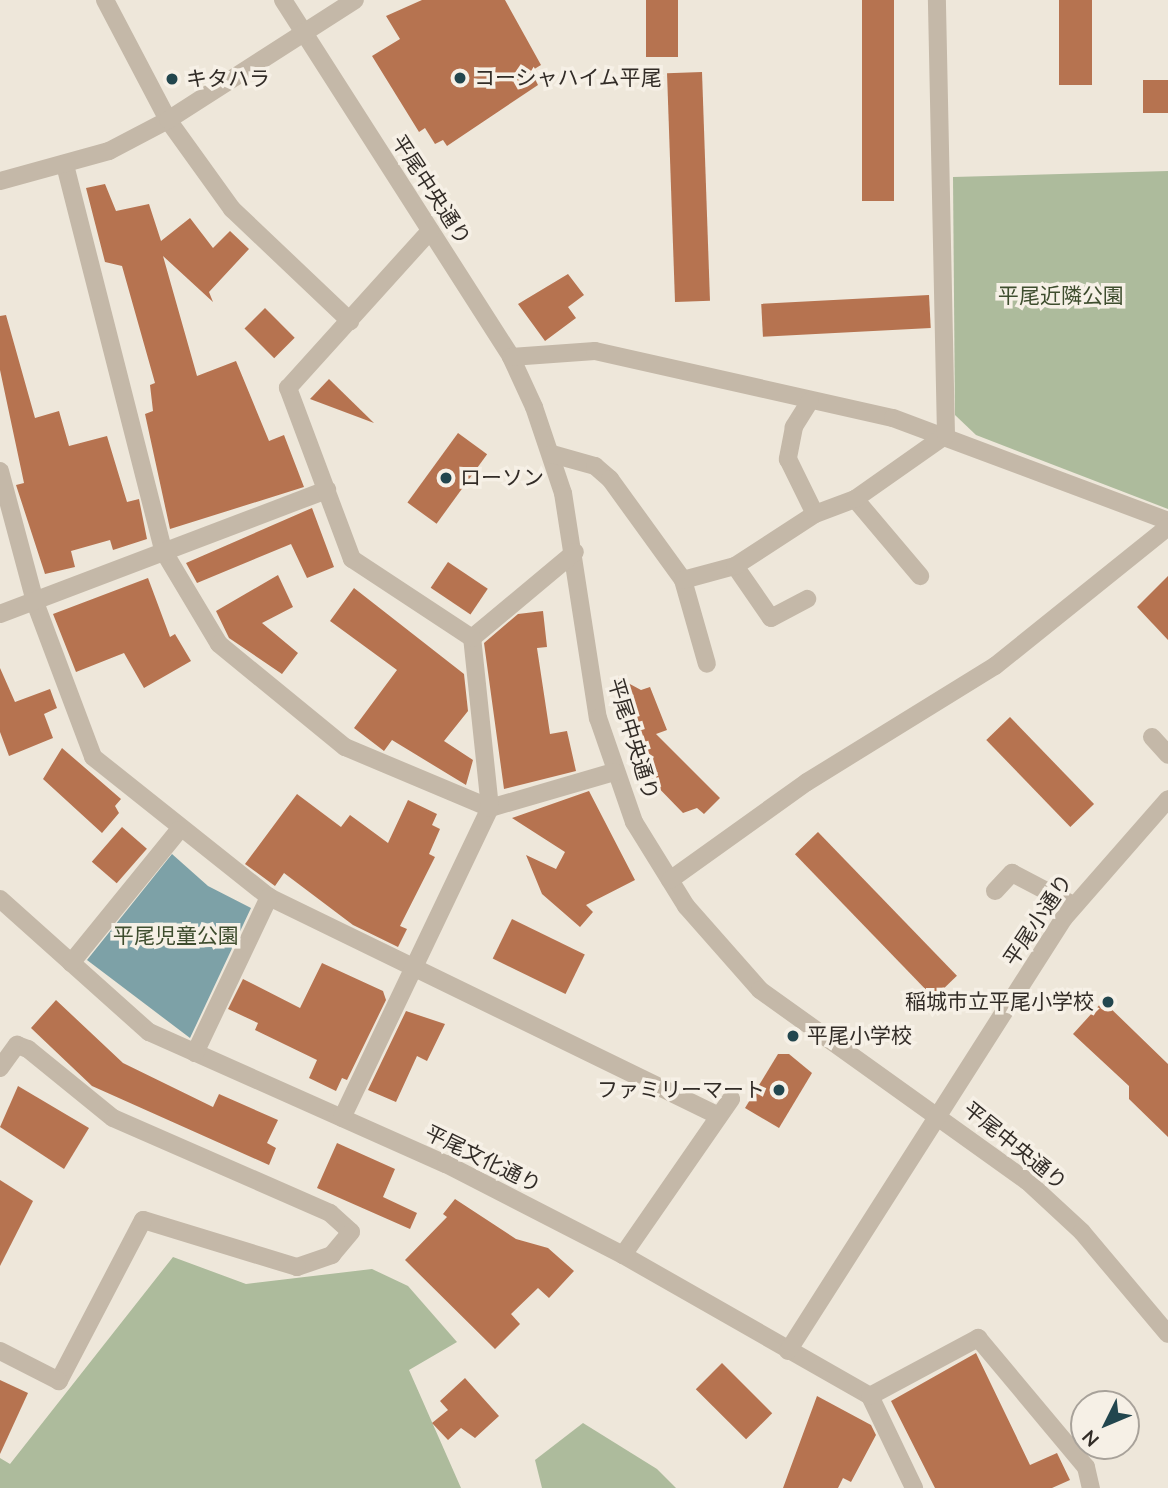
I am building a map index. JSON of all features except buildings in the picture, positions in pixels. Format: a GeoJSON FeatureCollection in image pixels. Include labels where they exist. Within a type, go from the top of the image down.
{"type":"FeatureCollection","features":[{"type":"Feature","properties":{"kind":"street"},"geometry":{"type":"LineString","coordinates":[[105,0],[168,120],[232,209],[350,321]]}},
{"type":"Feature","properties":{"kind":"street","name":"平尾中央通り"},"geometry":{"type":"LineString","coordinates":[[283,0],[510,357],[552,454],[575,552],[585,649],[614,772],[634,822],[670,880],[760,990],[938,1113],[1082,1232],[1168,1334]]}},
{"type":"Feature","properties":{"kind":"street"},"geometry":{"type":"LineString","coordinates":[[0,181],[65,165],[168,120],[355,0]]}},
{"type":"Feature","properties":{"kind":"street"},"geometry":{"type":"LineString","coordinates":[[937,0],[946,435]]}},
{"type":"Feature","properties":{"kind":"street"},"geometry":{"type":"LineString","coordinates":[[65,165],[164,552],[219,644],[345,747],[490,808],[614,772]]}},
{"type":"Feature","properties":{"kind":"street"},"geometry":{"type":"LineString","coordinates":[[430,231],[288,388],[352,559],[472,638]]}},
{"type":"Feature","properties":{"kind":"street"},"geometry":{"type":"LineString","coordinates":[[510,357],[595,351],[810,401],[946,435],[1168,521]]}},
{"type":"Feature","properties":{"kind":"street"},"geometry":{"type":"LineString","coordinates":[[810,401],[794,427],[788,459],[815,513]]}},
{"type":"Feature","properties":{"kind":"street"},"geometry":{"type":"LineString","coordinates":[[683,580],[734,566],[815,513],[855,499],[946,435]]}},
{"type":"Feature","properties":{"kind":"street"},"geometry":{"type":"LineString","coordinates":[[552,454],[596,466],[610,479],[683,580],[707,664]]}},
{"type":"Feature","properties":{"kind":"street"},"geometry":{"type":"LineString","coordinates":[[0,471],[36,605],[93,757],[178,830],[269,897],[719,1116]]}},
{"type":"Feature","properties":{"kind":"street"},"geometry":{"type":"LineString","coordinates":[[0,614],[36,605],[164,552],[327,490]]}},
{"type":"Feature","properties":{"kind":"street"},"geometry":{"type":"LineString","coordinates":[[855,499],[920,576]]}},
{"type":"Feature","properties":{"kind":"street"},"geometry":{"type":"LineString","coordinates":[[670,880],[807,782],[995,666],[1168,527]]}},
{"type":"Feature","properties":{"kind":"street"},"geometry":{"type":"LineString","coordinates":[[472,638],[575,552]]}},
{"type":"Feature","properties":{"kind":"street"},"geometry":{"type":"LineString","coordinates":[[734,566],[771,618],[807,599]]}},
{"type":"Feature","properties":{"kind":"street"},"geometry":{"type":"LineString","coordinates":[[342,1118],[490,808],[472,638]]}},
{"type":"Feature","properties":{"kind":"street"},"geometry":{"type":"LineString","coordinates":[[1152,737],[1168,755]]}},
{"type":"Feature","properties":{"kind":"street","name":"平尾小通り"},"geometry":{"type":"LineString","coordinates":[[788,1351],[1073,905],[1168,799]]}},
{"type":"Feature","properties":{"kind":"street"},"geometry":{"type":"LineString","coordinates":[[71,963],[178,830]]}},
{"type":"Feature","properties":{"kind":"street"},"geometry":{"type":"LineString","coordinates":[[995,891],[1013,873],[1073,905]]}},
{"type":"Feature","properties":{"kind":"street"},"geometry":{"type":"LineString","coordinates":[[195,1053],[269,897]]}},
{"type":"Feature","properties":{"kind":"street","name":"平尾文化通り"},"geometry":{"type":"LineString","coordinates":[[0,899],[149,1032],[342,1118],[623,1255],[870,1396]]}},
{"type":"Feature","properties":{"kind":"street"},"geometry":{"type":"LineString","coordinates":[[0,1068],[17,1045],[28,1049],[114,1118],[330,1213],[351,1232],[332,1255],[297,1267],[143,1220],[59,1381],[0,1351]]}},
{"type":"Feature","properties":{"kind":"street"},"geometry":{"type":"LineString","coordinates":[[623,1255],[731,1099]]}},
{"type":"Feature","properties":{"kind":"street"},"geometry":{"type":"LineString","coordinates":[[914,1488],[870,1396],[978,1338],[1086,1467],[1091,1488]]}},
{"type":"Feature","properties":{"kind":"green space","name":"平尾近隣公園"},"geometry":{"type":"Polygon","coordinates":[[[1168,171],[1168,509],[976,435],[955,415],[953,177],[1168,171]]]}},
{"type":"Feature","properties":{"kind":"green space"},"geometry":{"type":"Polygon","coordinates":[[[173,1257],[246,1284],[372,1269],[408,1286],[457,1342],[409,1370],[461,1488],[0,1488],[0,1458],[10,1464],[173,1257]]]}},
{"type":"Feature","properties":{"kind":"green space"},"geometry":{"type":"Polygon","coordinates":[[[583,1423],[657,1469],[676,1488],[542,1488],[535,1460],[583,1423]]]}},
{"type":"Feature","properties":{"kind":"water","name":"平尾児童公園"},"geometry":{"type":"Polygon","coordinates":[[[172,854],[208,886],[251,908],[190,1038],[87,960],[172,854]]]}},
{"type":"Feature","properties":{"kind":"place","name":"コーシャハイム平尾"},"geometry":{"type":"Point","coordinates":[460,78]}},
{"type":"Feature","properties":{"kind":"place","name":"キタハラ"},"geometry":{"type":"Point","coordinates":[172,79]}},
{"type":"Feature","properties":{"kind":"place","name":"ローソン"},"geometry":{"type":"Point","coordinates":[446,478]}},
{"type":"Feature","properties":{"kind":"place","name":"稲城市立平尾小学校"},"geometry":{"type":"Point","coordinates":[1108,1002]}},
{"type":"Feature","properties":{"kind":"place","name":"平尾小学校"},"geometry":{"type":"Point","coordinates":[793,1036]}},
{"type":"Feature","properties":{"kind":"place","name":"ファミリーマート"},"geometry":{"type":"Point","coordinates":[779,1090]}}]}
